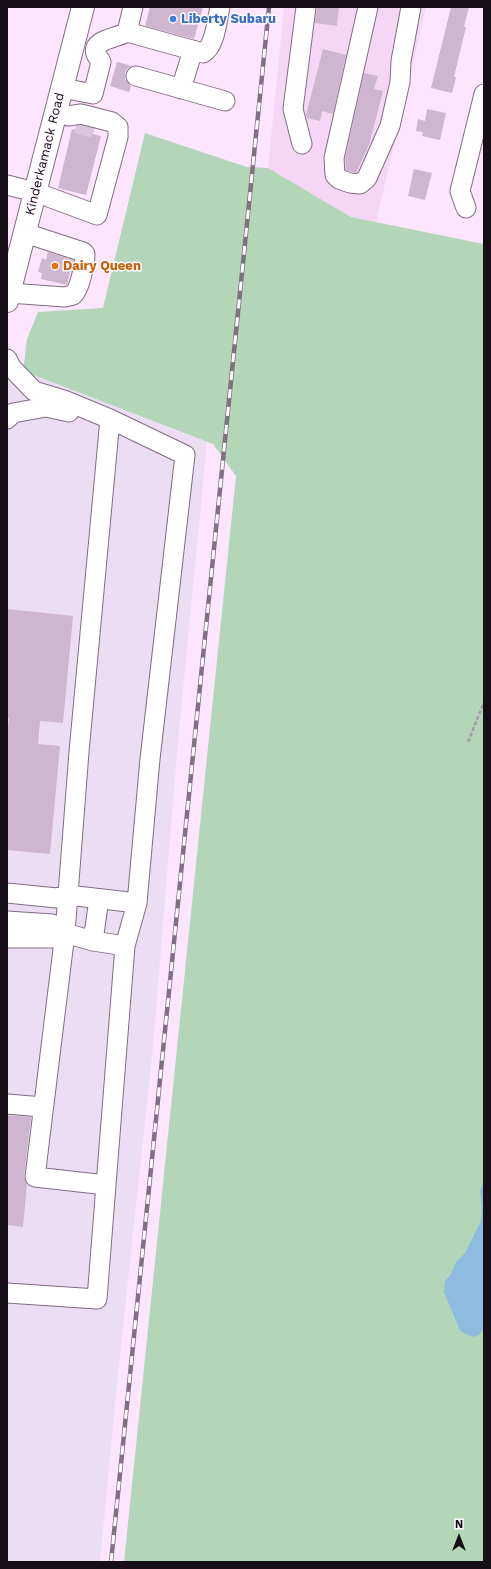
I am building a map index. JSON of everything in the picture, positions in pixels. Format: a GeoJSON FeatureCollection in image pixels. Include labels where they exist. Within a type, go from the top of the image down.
{"type":"FeatureCollection","features":[{"type":"Feature","properties":{"kind":"main road","name":"Kinderkamack Road"},"geometry":{"type":"LineString","coordinates":[[8,297],[36,192],[73,120],[62,88],[83,7]]}},
{"type":"Feature","properties":{"kind":"street"},"geometry":{"type":"LineString","coordinates":[[128,32],[133,7]]}},
{"type":"Feature","properties":{"kind":"street"},"geometry":{"type":"LineString","coordinates":[[62,88],[93,94],[101,62],[96,54],[98,45],[102,41],[121,36],[128,32],[198,51],[210,47],[220,7]]}},
{"type":"Feature","properties":{"kind":"street"},"geometry":{"type":"LineString","coordinates":[[302,144],[293,109],[306,7]]}},
{"type":"Feature","properties":{"kind":"street"},"geometry":{"type":"LineString","coordinates":[[368,7],[334,158],[335,175],[339,179],[350,183],[360,184],[367,178],[390,126],[400,82],[401,61],[411,7]]}},
{"type":"Feature","properties":{"kind":"street"},"geometry":{"type":"LineString","coordinates":[[181,89],[198,51]]}},
{"type":"Feature","properties":{"kind":"street"},"geometry":{"type":"LineString","coordinates":[[136,76],[225,101]]}},
{"type":"Feature","properties":{"kind":"street"},"geometry":{"type":"LineString","coordinates":[[466,208],[460,191],[484,94]]}},
{"type":"Feature","properties":{"kind":"street"},"geometry":{"type":"LineString","coordinates":[[7,185],[36,192],[97,215],[118,137],[118,127],[112,122],[82,114],[71,117],[73,120],[118,137]]}},
{"type":"Feature","properties":{"kind":"street"},"geometry":{"type":"LineString","coordinates":[[8,297],[65,297],[73,295],[78,288],[85,254],[83,252],[25,233]]}},
{"type":"Feature","properties":{"kind":"street"},"geometry":{"type":"LineString","coordinates":[[7,359],[11,367],[34,391],[64,400],[110,419],[185,455],[150,759],[137,903],[125,946],[97,1299],[7,1293]]}},
{"type":"Feature","properties":{"kind":"street"},"geometry":{"type":"LineString","coordinates":[[7,419],[13,413],[46,407],[110,419]]}},
{"type":"Feature","properties":{"kind":"street"},"geometry":{"type":"LineString","coordinates":[[106,1185],[34,1176],[65,933],[79,752],[110,419]]}},
{"type":"Feature","properties":{"kind":"street"},"geometry":{"type":"LineString","coordinates":[[7,883],[59,888],[68,895]]}},
{"type":"Feature","properties":{"kind":"street"},"geometry":{"type":"LineString","coordinates":[[7,893],[57,898],[68,895],[137,903]]}},
{"type":"Feature","properties":{"kind":"street"},"geometry":{"type":"LineString","coordinates":[[93,941],[99,899]]}},
{"type":"Feature","properties":{"kind":"street"},"geometry":{"type":"LineString","coordinates":[[7,921],[52,924],[65,933],[93,941],[125,946]]}},
{"type":"Feature","properties":{"kind":"street"},"geometry":{"type":"LineString","coordinates":[[7,938],[51,938],[65,933]]}},
{"type":"Feature","properties":{"kind":"street"},"geometry":{"type":"LineString","coordinates":[[7,1104],[43,1107]]}},
{"type":"Feature","properties":{"kind":"path"},"geometry":{"type":"LineString","coordinates":[[468,742],[484,702]]}},
{"type":"Feature","properties":{"kind":"shaded area"},"geometry":{"type":"Polygon","coordinates":[[[284,7],[426,7],[376,222],[351,217],[268,168],[284,7]]]}},
{"type":"Feature","properties":{"kind":"shaded area"},"geometry":{"type":"Polygon","coordinates":[[[7,368],[23,371],[207,442],[179,731],[152,1057],[117,1383],[100,1562],[7,1562],[7,368]]]}},
{"type":"Feature","properties":{"kind":"green space"},"geometry":{"type":"Polygon","coordinates":[[[145,133],[247,167],[268,168],[351,217],[484,244],[484,1562],[124,1562],[236,476],[213,444],[23,371],[27,339],[38,312],[103,308],[145,133]]]}},
{"type":"Feature","properties":{"kind":"water"},"geometry":{"type":"Polygon","coordinates":[[[484,1182],[484,1328],[479,1335],[472,1337],[462,1332],[459,1328],[444,1292],[445,1281],[451,1274],[456,1262],[465,1253],[481,1221],[482,1209],[480,1191],[484,1182]]]}},
{"type":"Feature","properties":{"kind":"building","name":"Liberty Subaru"},"geometry":{"type":"Polygon","coordinates":[[[150,7],[203,7],[194,39],[145,26],[150,7]]]}},
{"type":"Feature","properties":{"kind":"building"},"geometry":{"type":"Polygon","coordinates":[[[317,7],[339,7],[337,26],[315,23],[317,7]]]}},
{"type":"Feature","properties":{"kind":"building"},"geometry":{"type":"Polygon","coordinates":[[[451,7],[469,7],[452,93],[431,88],[451,7]]]}},
{"type":"Feature","properties":{"kind":"building"},"geometry":{"type":"Polygon","coordinates":[[[323,49],[346,55],[333,114],[322,111],[320,121],[307,118],[306,115],[323,49]]]}},
{"type":"Feature","properties":{"kind":"building"},"geometry":{"type":"Polygon","coordinates":[[[117,62],[132,66],[128,68],[125,73],[125,79],[131,86],[129,92],[110,86],[117,62]]]}},
{"type":"Feature","properties":{"kind":"building"},"geometry":{"type":"Polygon","coordinates":[[[364,73],[378,76],[374,89],[383,91],[369,145],[356,173],[346,170],[345,159],[364,73]]]}},
{"type":"Feature","properties":{"kind":"building"},"geometry":{"type":"Polygon","coordinates":[[[427,109],[446,113],[440,140],[422,136],[423,132],[416,131],[418,119],[425,121],[427,109]]]}},
{"type":"Feature","properties":{"kind":"building"},"geometry":{"type":"Polygon","coordinates":[[[80,125],[94,129],[93,134],[101,136],[86,195],[58,188],[72,129],[75,130],[76,126],[80,125]]]}},
{"type":"Feature","properties":{"kind":"building"},"geometry":{"type":"Polygon","coordinates":[[[414,169],[432,173],[425,200],[408,196],[414,169]]]}},
{"type":"Feature","properties":{"kind":"building"},"geometry":{"type":"Polygon","coordinates":[[[48,252],[73,260],[67,285],[41,279],[42,273],[38,272],[42,258],[46,260],[48,252]]]}},
{"type":"Feature","properties":{"kind":"building"},"geometry":{"type":"Polygon","coordinates":[[[7,609],[73,616],[63,723],[40,721],[38,744],[60,746],[50,854],[7,850],[7,740],[9,718],[7,718],[7,609]]]}},
{"type":"Feature","properties":{"kind":"building"},"geometry":{"type":"Polygon","coordinates":[[[7,1115],[31,1117],[24,1176],[27,1184],[23,1227],[7,1225],[7,1115]]]}},
{"type":"Feature","properties":{"kind":"tunnel"},"geometry":{"type":"LineString","coordinates":[[77,124],[94,129]]}},
{"type":"Feature","properties":{"kind":"railway"},"geometry":{"type":"LineString","coordinates":[[111,1562],[269,7]]}},
{"type":"Feature","properties":{"kind":"place","name":"Liberty Subaru"},"geometry":{"type":"Point","coordinates":[173,19]}},
{"type":"Feature","properties":{"kind":"place","name":"Dairy Queen"},"geometry":{"type":"Point","coordinates":[55,266]}}]}
